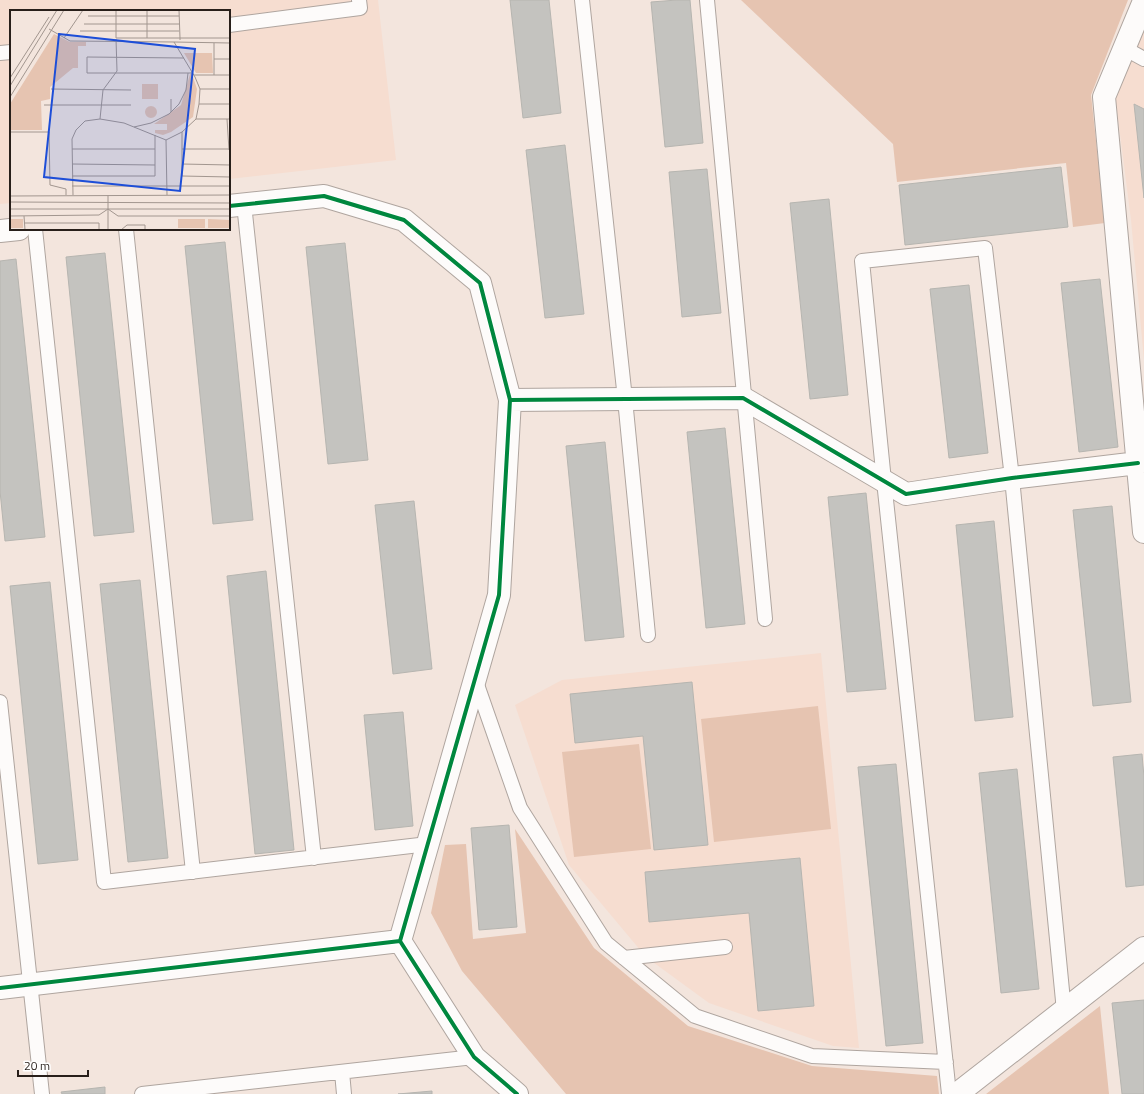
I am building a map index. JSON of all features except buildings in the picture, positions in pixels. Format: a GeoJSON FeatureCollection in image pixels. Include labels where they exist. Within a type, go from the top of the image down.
{"type":"FeatureCollection","features":[{"type":"Feature","properties":{"kind":"street"},"geometry":{"type":"LineString","coordinates":[[1144,1],[1104,96],[1141,463],[1144,532]]}},
{"type":"Feature","properties":{"kind":"street"},"geometry":{"type":"LineString","coordinates":[[236,205],[324,196],[404,220],[480,283],[510,400],[499,595],[400,941],[474,1057],[517,1094]]}},
{"type":"Feature","properties":{"kind":"street"},"geometry":{"type":"LineString","coordinates":[[0,231],[10,230]]}},
{"type":"Feature","properties":{"kind":"street"},"geometry":{"type":"LineString","coordinates":[[510,400],[743,398],[906,494],[1012,478],[1141,463]]}},
{"type":"Feature","properties":{"kind":"street"},"geometry":{"type":"LineString","coordinates":[[0,988],[400,941]]}},
{"type":"Feature","properties":{"kind":"street"},"geometry":{"type":"LineString","coordinates":[[957,1094],[1144,948]]}},
{"type":"Feature","properties":{"kind":"lane"},"geometry":{"type":"LineString","coordinates":[[230,24],[360,8],[359,0]]}},
{"type":"Feature","properties":{"kind":"lane"},"geometry":{"type":"LineString","coordinates":[[582,0],[625,399],[648,635]]}},
{"type":"Feature","properties":{"kind":"lane"},"geometry":{"type":"LineString","coordinates":[[707,0],[743,398],[765,619]]}},
{"type":"Feature","properties":{"kind":"lane"},"geometry":{"type":"LineString","coordinates":[[1124,48],[1144,60]]}},
{"type":"Feature","properties":{"kind":"lane"},"geometry":{"type":"LineString","coordinates":[[0,53],[10,52]]}},
{"type":"Feature","properties":{"kind":"lane"},"geometry":{"type":"LineString","coordinates":[[236,205],[314,858]]}},
{"type":"Feature","properties":{"kind":"lane"},"geometry":{"type":"LineString","coordinates":[[35,230],[104,882],[428,844]]}},
{"type":"Feature","properties":{"kind":"lane"},"geometry":{"type":"LineString","coordinates":[[126,230],[193,872]]}},
{"type":"Feature","properties":{"kind":"lane"},"geometry":{"type":"LineString","coordinates":[[950,1094],[884,481],[862,260],[985,248],[1012,478],[1064,1011]]}},
{"type":"Feature","properties":{"kind":"lane"},"geometry":{"type":"LineString","coordinates":[[475,678],[520,808],[606,943],[695,1016],[812,1056],[946,1062]]}},
{"type":"Feature","properties":{"kind":"lane"},"geometry":{"type":"LineString","coordinates":[[0,702],[29,984],[42,1094]]}},
{"type":"Feature","properties":{"kind":"lane"},"geometry":{"type":"LineString","coordinates":[[624,958],[725,947]]}},
{"type":"Feature","properties":{"kind":"lane"},"geometry":{"type":"LineString","coordinates":[[142,1094],[217,1090],[342,1072],[474,1057]]}},
{"type":"Feature","properties":{"kind":"lane"},"geometry":{"type":"LineString","coordinates":[[342,1072],[344,1094]]}},
{"type":"Feature","properties":{"kind":"shaded area"},"geometry":{"type":"Polygon","coordinates":[[[0,0],[378,0],[396,160],[230,179],[230,10],[10,10],[10,203],[0,204],[0,0]]]}},
{"type":"Feature","properties":{"kind":"shaded area"},"geometry":{"type":"Polygon","coordinates":[[[741,0],[1128,0],[1091,95],[1105,223],[1073,227],[1066,163],[897,182],[893,144],[741,0]]]}},
{"type":"Feature","properties":{"kind":"shaded area"},"geometry":{"type":"Polygon","coordinates":[[[1144,25],[1144,360],[1131,220],[1115,95],[1144,25]]]}},
{"type":"Feature","properties":{"kind":"shaded area"},"geometry":{"type":"Polygon","coordinates":[[[821,653],[859,1048],[833,1046],[709,1003],[646,957],[569,865],[515,705],[562,680],[821,653]]]}},
{"type":"Feature","properties":{"kind":"shaded area"},"geometry":{"type":"Polygon","coordinates":[[[818,706],[831,829],[714,842],[701,719],[818,706]]]}},
{"type":"Feature","properties":{"kind":"shaded area"},"geometry":{"type":"Polygon","coordinates":[[[639,744],[651,849],[574,857],[562,752],[639,744]]]}},
{"type":"Feature","properties":{"kind":"shaded area"},"geometry":{"type":"Polygon","coordinates":[[[515,829],[594,948],[688,1026],[812,1066],[937,1076],[939,1094],[566,1094],[462,971],[431,913],[445,845],[466,844],[473,939],[526,933],[515,829]]]}},
{"type":"Feature","properties":{"kind":"shaded area"},"geometry":{"type":"Polygon","coordinates":[[[1100,1006],[1109,1094],[986,1094],[1100,1006]]]}},
{"type":"Feature","properties":{"kind":"cycle path"},"geometry":{"type":"LineString","coordinates":[[230,206],[324,196],[404,220],[480,283],[510,400],[499,595],[400,941]]}},
{"type":"Feature","properties":{"kind":"cycle path"},"geometry":{"type":"LineString","coordinates":[[510,400],[743,398],[906,494],[1012,478],[1138,463]]}},
{"type":"Feature","properties":{"kind":"cycle path"},"geometry":{"type":"LineString","coordinates":[[0,988],[400,941],[474,1057],[517,1094]]}}]}
